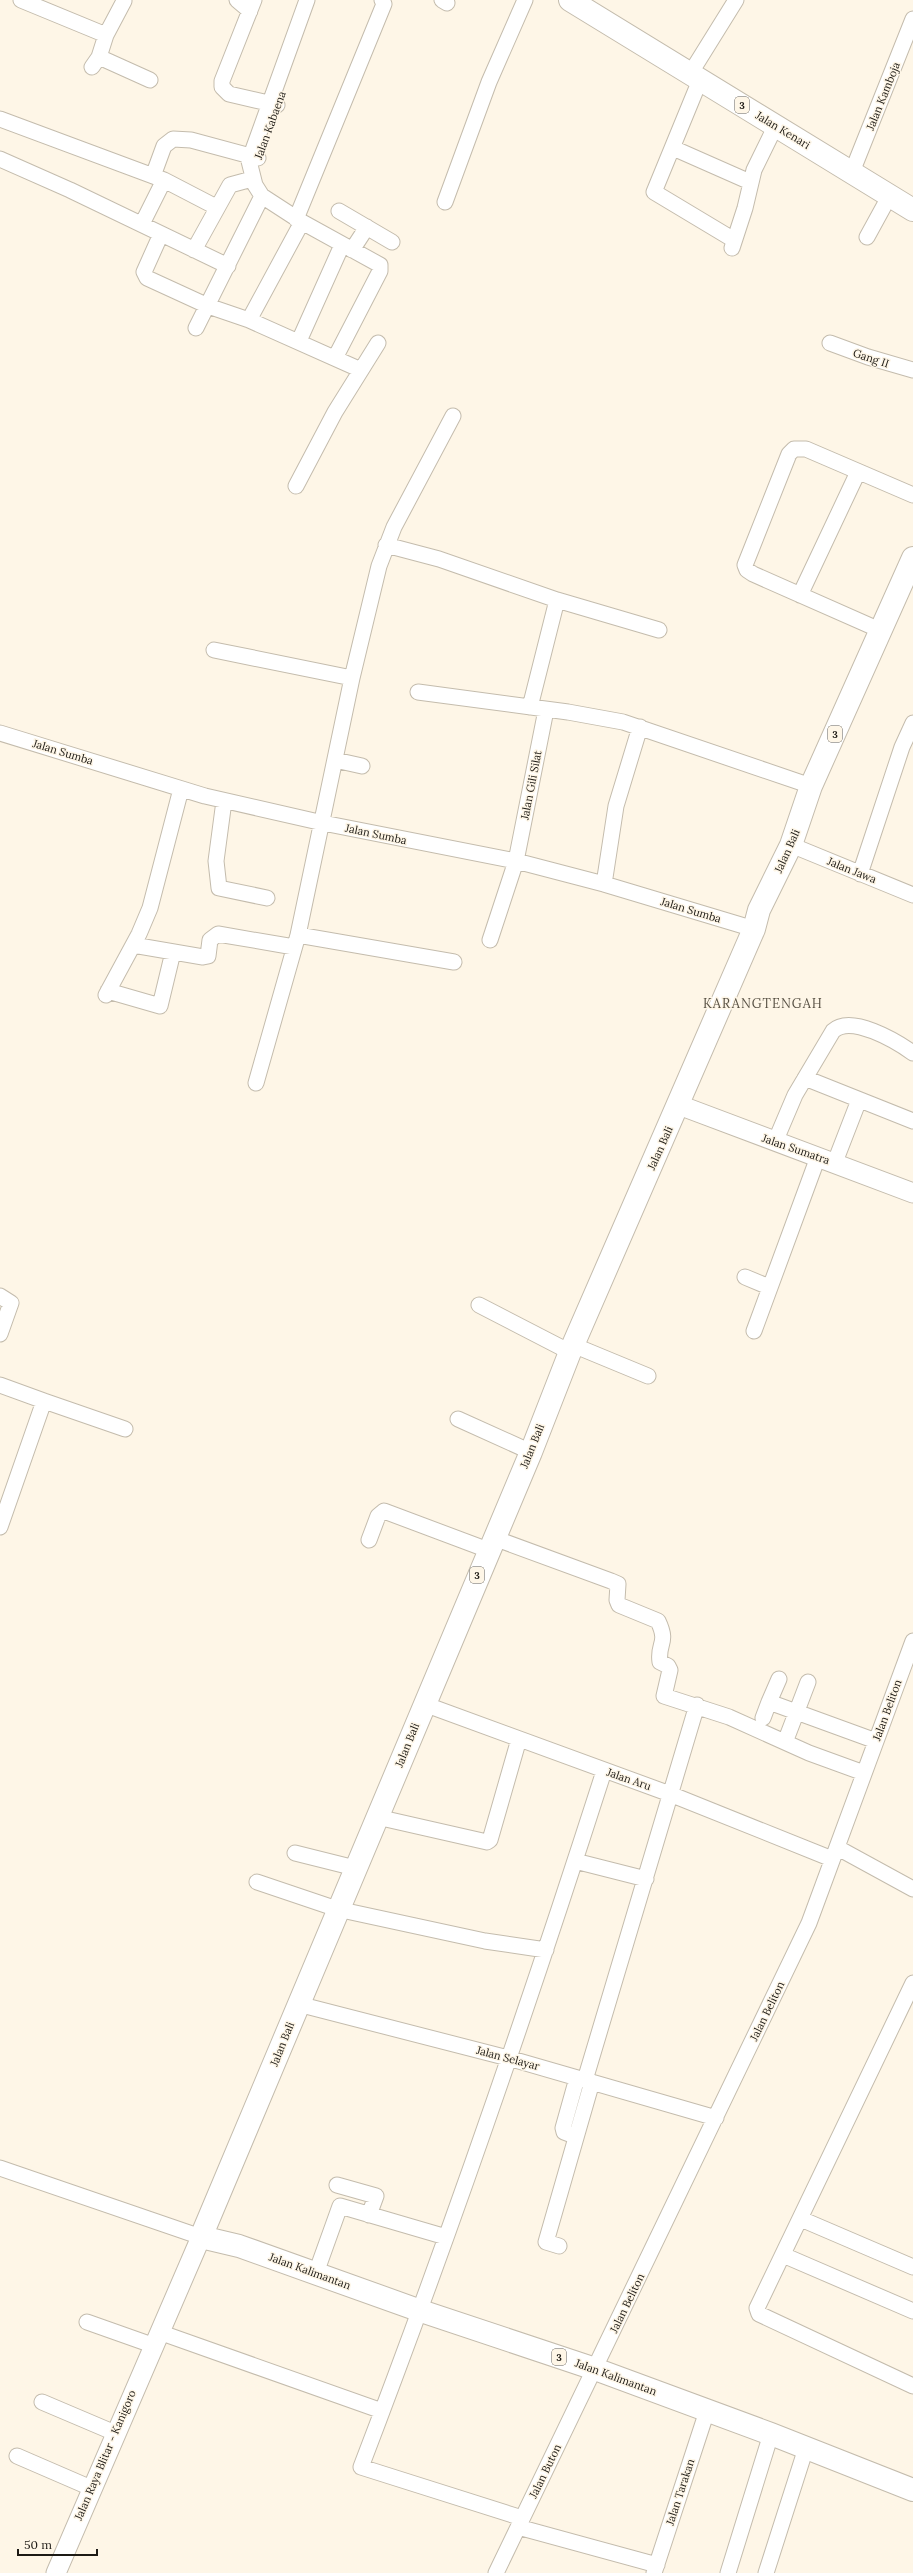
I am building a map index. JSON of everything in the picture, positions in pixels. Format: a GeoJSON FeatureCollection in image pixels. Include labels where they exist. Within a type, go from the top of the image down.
{"type":"FeatureCollection","features":[{"type":"Feature","properties":{"kind":"highway","name":"Jalan Kenari"},"geometry":{"type":"LineString","coordinates":[[570,0],[913,210]]}},
{"type":"Feature","properties":{"kind":"highway","name":"Jalan Bali"},"geometry":{"type":"LineString","coordinates":[[201,2237],[337,1909],[531,1452],[571,1349],[678,1105],[756,918],[792,845],[811,786],[882,631],[913,558]]}},
{"type":"Feature","properties":{"kind":"highway","name":"Jalan Kalimantan"},"geometry":{"type":"LineString","coordinates":[[201,2237],[239,2246],[418,2310],[595,2369],[771,2434],[913,2490]]}},
{"type":"Feature","properties":{"kind":"main road","name":"Jalan Sumatra"},"geometry":{"type":"LineString","coordinates":[[678,1105],[913,1193]]}},
{"type":"Feature","properties":{"kind":"main road","name":"Jalan Bali"},"geometry":{"type":"LineString","coordinates":[[156,2338],[201,2237]]}},
{"type":"Feature","properties":{"kind":"main road","name":"Jalan Raya Blitar - Kanigoro"},"geometry":{"type":"LineString","coordinates":[[56,2573],[156,2338]]}},
{"type":"Feature","properties":{"kind":"street"},"geometry":{"type":"LineString","coordinates":[[21,0],[106,35]]}},
{"type":"Feature","properties":{"kind":"street"},"geometry":{"type":"LineString","coordinates":[[237,0],[252,5],[222,82],[222,87],[229,94],[274,104]]}},
{"type":"Feature","properties":{"kind":"street","name":"Jalan Kabaena"},"geometry":{"type":"LineString","coordinates":[[253,166],[307,0]]}},
{"type":"Feature","properties":{"kind":"street","name":"Jalan Kabaena"},"geometry":{"type":"LineString","coordinates":[[274,104],[317,0]]}},
{"type":"Feature","properties":{"kind":"street"},"geometry":{"type":"LineString","coordinates":[[249,320],[299,220],[384,4],[382,0]]}},
{"type":"Feature","properties":{"kind":"street"},"geometry":{"type":"LineString","coordinates":[[445,202],[489,82],[525,0]]}},
{"type":"Feature","properties":{"kind":"street"},"geometry":{"type":"LineString","coordinates":[[736,0],[695,77],[673,148],[654,192],[733,245],[745,208],[750,182],[776,125]]}},
{"type":"Feature","properties":{"kind":"street"},"geometry":{"type":"LineString","coordinates":[[124,1],[106,35],[96,62],[150,80]]}},
{"type":"Feature","properties":{"kind":"street","name":"Jalan Kamboja"},"geometry":{"type":"LineString","coordinates":[[852,172],[913,19]]}},
{"type":"Feature","properties":{"kind":"street"},"geometry":{"type":"LineString","coordinates":[[0,119],[159,178],[216,208]]}},
{"type":"Feature","properties":{"kind":"street"},"geometry":{"type":"LineString","coordinates":[[142,224],[159,178],[164,146],[173,139],[191,140],[253,166]]}},
{"type":"Feature","properties":{"kind":"street"},"geometry":{"type":"LineString","coordinates":[[673,148],[750,182]]}},
{"type":"Feature","properties":{"kind":"street"},"geometry":{"type":"LineString","coordinates":[[0,159],[142,224],[228,266]]}},
{"type":"Feature","properties":{"kind":"street"},"geometry":{"type":"LineString","coordinates":[[253,166],[262,196],[299,220],[378,264],[380,268],[335,358]]}},
{"type":"Feature","properties":{"kind":"street"},"geometry":{"type":"LineString","coordinates":[[194,250],[230,185],[253,166]]}},
{"type":"Feature","properties":{"kind":"street"},"geometry":{"type":"LineString","coordinates":[[867,237],[890,195]]}},
{"type":"Feature","properties":{"kind":"street"},"geometry":{"type":"LineString","coordinates":[[196,328],[262,196]]}},
{"type":"Feature","properties":{"kind":"street"},"geometry":{"type":"LineString","coordinates":[[339,212],[392,242]]}},
{"type":"Feature","properties":{"kind":"street"},"geometry":{"type":"LineString","coordinates":[[299,341],[347,248],[367,227]]}},
{"type":"Feature","properties":{"kind":"street"},"geometry":{"type":"LineString","coordinates":[[161,234],[144,272],[145,276],[208,306],[249,320],[299,341],[361,370]]}},
{"type":"Feature","properties":{"kind":"street"},"geometry":{"type":"LineString","coordinates":[[296,486],[335,412],[378,343]]}},
{"type":"Feature","properties":{"kind":"street","name":"Gang II"},"geometry":{"type":"LineString","coordinates":[[830,343],[868,358],[913,370]]}},
{"type":"Feature","properties":{"kind":"street"},"geometry":{"type":"LineString","coordinates":[[256,1084],[296,941],[352,678],[386,545],[452,416]]}},
{"type":"Feature","properties":{"kind":"street"},"geometry":{"type":"LineString","coordinates":[[882,631],[753,574],[747,570],[745,565],[790,454],[794,450],[806,449],[913,495]]}},
{"type":"Feature","properties":{"kind":"street"},"geometry":{"type":"LineString","coordinates":[[800,595],[858,472]]}},
{"type":"Feature","properties":{"kind":"street"},"geometry":{"type":"LineString","coordinates":[[386,545],[439,559],[557,600],[660,630]]}},
{"type":"Feature","properties":{"kind":"street"},"geometry":{"type":"LineString","coordinates":[[530,707],[557,600]]}},
{"type":"Feature","properties":{"kind":"street"},"geometry":{"type":"LineString","coordinates":[[214,650],[352,678]]}},
{"type":"Feature","properties":{"kind":"street"},"geometry":{"type":"LineString","coordinates":[[418,692],[596,716],[640,727],[811,786]]}},
{"type":"Feature","properties":{"kind":"street","name":"Jalan Gili Silat"},"geometry":{"type":"LineString","coordinates":[[490,940],[518,850],[546,710]]}},
{"type":"Feature","properties":{"kind":"street"},"geometry":{"type":"LineString","coordinates":[[860,874],[908,749],[913,723]]}},
{"type":"Feature","properties":{"kind":"street"},"geometry":{"type":"LineString","coordinates":[[604,884],[610,857],[616,806],[640,727]]}},
{"type":"Feature","properties":{"kind":"street","name":"Jalan Sumba"},"geometry":{"type":"LineString","coordinates":[[0,733],[224,801],[322,823],[518,850],[604,884],[756,918]]}},
{"type":"Feature","properties":{"kind":"street"},"geometry":{"type":"LineString","coordinates":[[335,760],[362,766]]}},
{"type":"Feature","properties":{"kind":"street"},"geometry":{"type":"LineString","coordinates":[[173,952],[160,1006],[107,993],[133,945],[150,908],[181,789]]}},
{"type":"Feature","properties":{"kind":"street"},"geometry":{"type":"LineString","coordinates":[[224,801],[216,861],[218,888],[267,898]]}},
{"type":"Feature","properties":{"kind":"street","name":"Jalan Jawa"},"geometry":{"type":"LineString","coordinates":[[792,845],[913,895]]}},
{"type":"Feature","properties":{"kind":"street"},"geometry":{"type":"LineString","coordinates":[[133,945],[208,956],[210,940],[218,934],[296,941],[454,962]]}},
{"type":"Feature","properties":{"kind":"street"},"geometry":{"type":"LineString","coordinates":[[775,1142],[795,1095],[833,1031],[844,1024],[894,1040],[913,1053]]}},
{"type":"Feature","properties":{"kind":"street"},"geometry":{"type":"LineString","coordinates":[[806,1078],[913,1121]]}},
{"type":"Feature","properties":{"kind":"street"},"geometry":{"type":"LineString","coordinates":[[754,1331],[769,1287],[827,1160],[859,1100]]}},
{"type":"Feature","properties":{"kind":"street"},"geometry":{"type":"LineString","coordinates":[[745,1278],[769,1287]]}},
{"type":"Feature","properties":{"kind":"street"},"geometry":{"type":"LineString","coordinates":[[0,1296],[11,1303],[0,1334]]}},
{"type":"Feature","properties":{"kind":"street"},"geometry":{"type":"LineString","coordinates":[[479,1305],[571,1349],[648,1376]]}},
{"type":"Feature","properties":{"kind":"street"},"geometry":{"type":"LineString","coordinates":[[0,1385],[125,1429]]}},
{"type":"Feature","properties":{"kind":"street"},"geometry":{"type":"LineString","coordinates":[[0,1527],[44,1401]]}},
{"type":"Feature","properties":{"kind":"street"},"geometry":{"type":"LineString","coordinates":[[458,1419],[531,1452]]}},
{"type":"Feature","properties":{"kind":"street"},"geometry":{"type":"LineString","coordinates":[[369,1540],[378,1516],[384,1511],[618,1584],[617,1600],[620,1605],[658,1621],[662,1629],[665,1637],[659,1656],[660,1662],[668,1666],[670,1670],[664,1696],[697,1705],[809,1753],[864,1773]]}},
{"type":"Feature","properties":{"kind":"street","name":"Jalan Beliton"},"geometry":{"type":"LineString","coordinates":[[595,2369],[809,1923],[913,1641]]}},
{"type":"Feature","properties":{"kind":"street"},"geometry":{"type":"LineString","coordinates":[[763,1718],[778,1679]]}},
{"type":"Feature","properties":{"kind":"street"},"geometry":{"type":"LineString","coordinates":[[787,1738],[808,1682]]}},
{"type":"Feature","properties":{"kind":"street"},"geometry":{"type":"LineString","coordinates":[[769,1702],[876,1741]]}},
{"type":"Feature","properties":{"kind":"street","name":"Jalan Aru"},"geometry":{"type":"LineString","coordinates":[[424,1704],[604,1771],[835,1853],[913,1889]]}},
{"type":"Feature","properties":{"kind":"street"},"geometry":{"type":"LineString","coordinates":[[559,2246],[546,2242],[585,2080],[697,1705]]}},
{"type":"Feature","properties":{"kind":"street"},"geometry":{"type":"LineString","coordinates":[[377,1817],[482,1842],[490,1840],[519,1739]]}},
{"type":"Feature","properties":{"kind":"street"},"geometry":{"type":"LineString","coordinates":[[604,1771],[546,1950],[474,2160],[361,2469],[655,2569]]}},
{"type":"Feature","properties":{"kind":"street"},"geometry":{"type":"LineString","coordinates":[[295,1853],[355,1868]]}},
{"type":"Feature","properties":{"kind":"street"},"geometry":{"type":"LineString","coordinates":[[575,1861],[646,1879]]}},
{"type":"Feature","properties":{"kind":"street"},"geometry":{"type":"LineString","coordinates":[[257,1882],[283,1898],[485,1941],[546,1950]]}},
{"type":"Feature","properties":{"kind":"street"},"geometry":{"type":"LineString","coordinates":[[913,1983],[757,2308],[760,2314],[913,2386]]}},
{"type":"Feature","properties":{"kind":"street","name":"Jalan Selayar"},"geometry":{"type":"LineString","coordinates":[[298,2004],[508,2058],[716,2118]]}},
{"type":"Feature","properties":{"kind":"street"},"geometry":{"type":"LineString","coordinates":[[572,2135],[564,2132],[563,2128],[585,2080]]}},
{"type":"Feature","properties":{"kind":"street"},"geometry":{"type":"LineString","coordinates":[[0,2168],[201,2237]]}},
{"type":"Feature","properties":{"kind":"street"},"geometry":{"type":"LineString","coordinates":[[337,2185],[376,2196],[370,2215]]}},
{"type":"Feature","properties":{"kind":"street"},"geometry":{"type":"LineString","coordinates":[[316,2273],[340,2206],[446,2237]]}},
{"type":"Feature","properties":{"kind":"street"},"geometry":{"type":"LineString","coordinates":[[800,2219],[913,2267]]}},
{"type":"Feature","properties":{"kind":"street"},"geometry":{"type":"LineString","coordinates":[[783,2255],[913,2311]]}},
{"type":"Feature","properties":{"kind":"street"},"geometry":{"type":"LineString","coordinates":[[87,2322],[156,2338],[382,2411]]}},
{"type":"Feature","properties":{"kind":"street","name":"Jalan Buton"},"geometry":{"type":"LineString","coordinates":[[496,2573],[595,2369]]}},
{"type":"Feature","properties":{"kind":"street"},"geometry":{"type":"LineString","coordinates":[[42,2402],[115,2433]]}},
{"type":"Feature","properties":{"kind":"street","name":"Jalan Tarakan"},"geometry":{"type":"LineString","coordinates":[[655,2569],[708,2411]]}},
{"type":"Feature","properties":{"kind":"street"},"geometry":{"type":"LineString","coordinates":[[728,2573],[771,2434]]}},
{"type":"Feature","properties":{"kind":"street"},"geometry":{"type":"LineString","coordinates":[[766,2573],[806,2448]]}},
{"type":"Feature","properties":{"kind":"street"},"geometry":{"type":"LineString","coordinates":[[17,2456],[91,2488]]}},
{"type":"Feature","properties":{"kind":"district","name":"KARANGTENGAH"},"geometry":{"type":"Point","coordinates":[763,1003]}}]}
